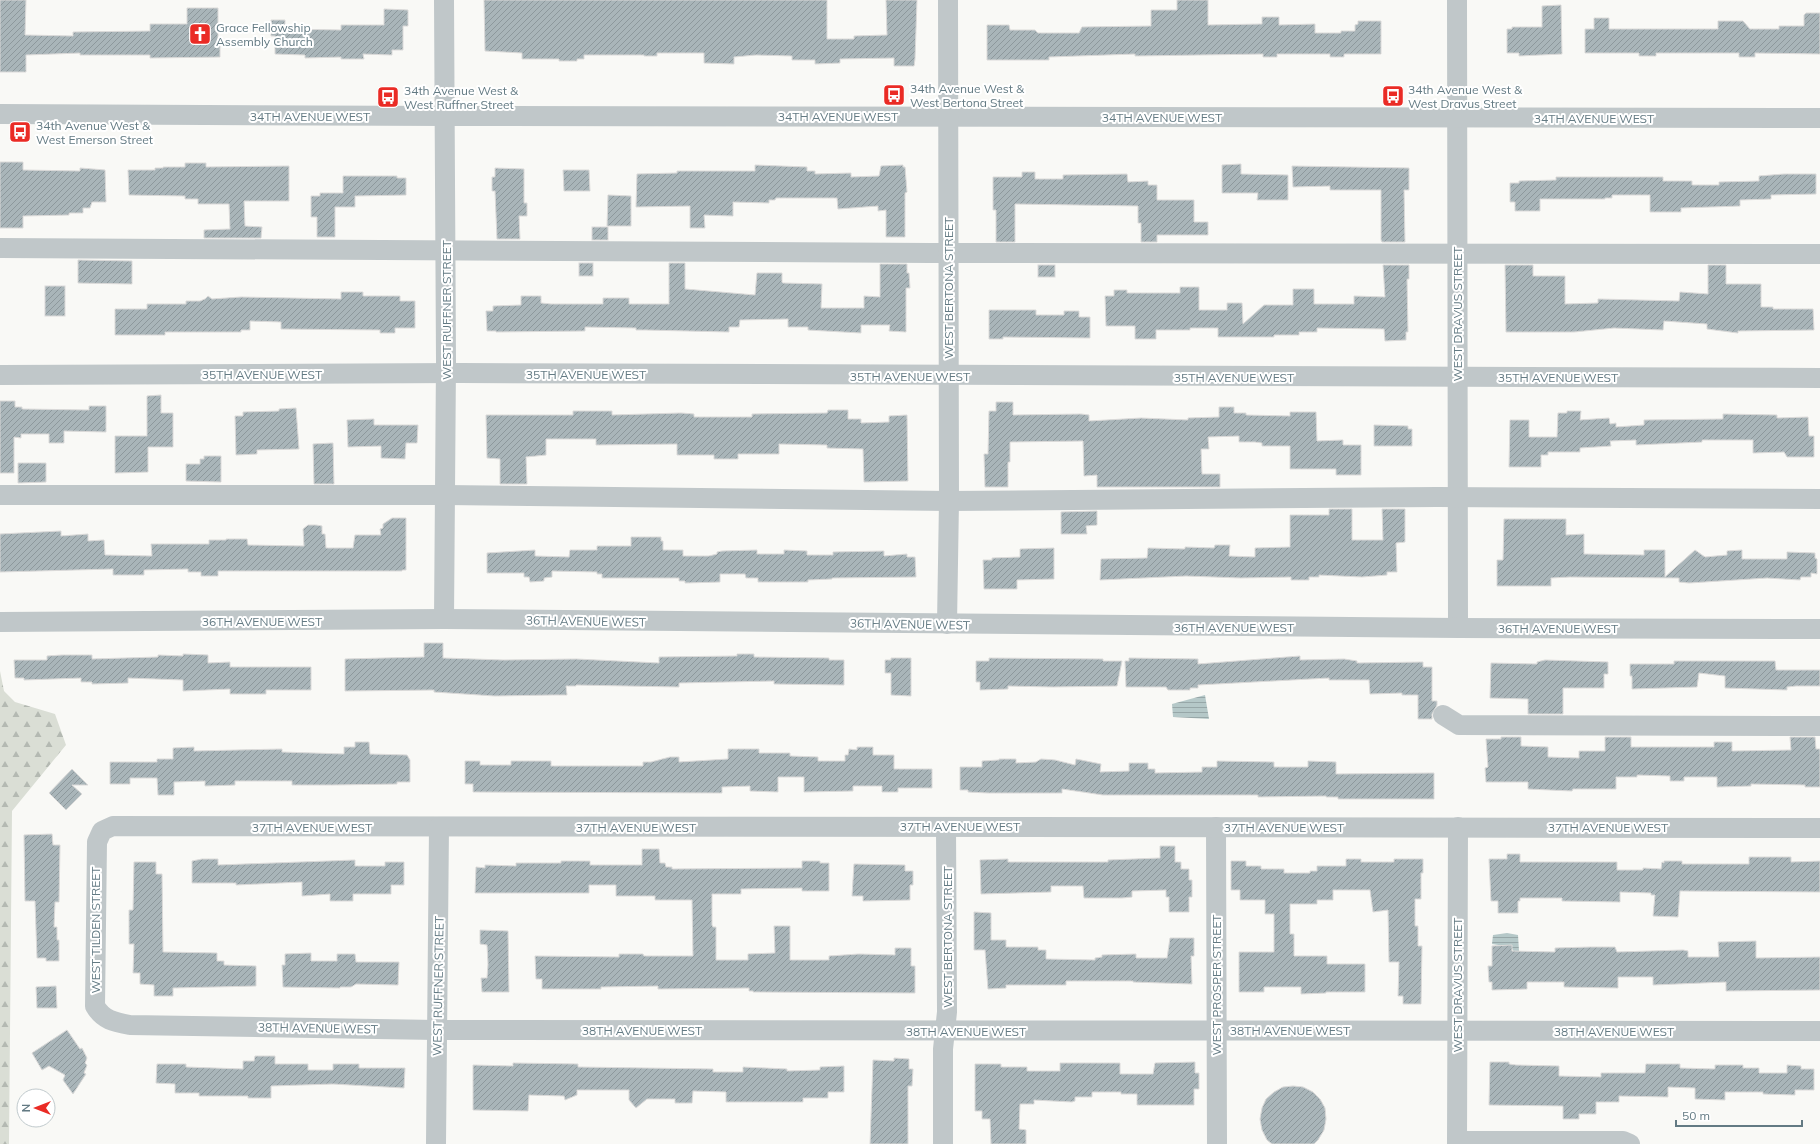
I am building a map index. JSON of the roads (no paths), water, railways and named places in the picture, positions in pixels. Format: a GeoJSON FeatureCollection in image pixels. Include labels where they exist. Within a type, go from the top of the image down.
{"type":"FeatureCollection","features":[{"type":"Feature","properties":{"kind":"street","name":"WEST RUFFNER STREET"},"geometry":{"type":"LineString","coordinates":[[444,0],[446,251],[446,495],[444,619]]}},
{"type":"Feature","properties":{"kind":"street","name":"WEST BERTONA STREET"},"geometry":{"type":"LineString","coordinates":[[947,624],[948,0]]}},
{"type":"Feature","properties":{"kind":"street","name":"WEST DRAVUS STREET"},"geometry":{"type":"LineString","coordinates":[[1457,0],[1457,377],[1459,497],[1458,628]]}},
{"type":"Feature","properties":{"kind":"street","name":"34TH AVENUE WEST"},"geometry":{"type":"LineString","coordinates":[[0,114],[1820,118]]}},
{"type":"Feature","properties":{"kind":"street"},"geometry":{"type":"LineString","coordinates":[[0,248],[948,253],[1820,254]]}},
{"type":"Feature","properties":{"kind":"street","name":"35TH AVENUE WEST"},"geometry":{"type":"LineString","coordinates":[[0,375],[446,373],[1820,378]]}},
{"type":"Feature","properties":{"kind":"street"},"geometry":{"type":"LineString","coordinates":[[0,495],[446,495],[948,502],[1459,497],[1820,499]]}},
{"type":"Feature","properties":{"kind":"street","name":"36TH AVENUE WEST"},"geometry":{"type":"LineString","coordinates":[[0,622],[444,619],[1458,628],[1820,629]]}},
{"type":"Feature","properties":{"kind":"street"},"geometry":{"type":"LineString","coordinates":[[1443,715],[1459,725],[1820,726]]}},
{"type":"Feature","properties":{"kind":"street","name":"37TH AVENUE WEST"},"geometry":{"type":"LineString","coordinates":[[102,831],[114,826],[439,828],[946,826],[1820,828]]}},
{"type":"Feature","properties":{"kind":"street","name":"WEST BERTONA STREET"},"geometry":{"type":"LineString","coordinates":[[943,1144],[945,1032],[947,1012],[946,826]]}},
{"type":"Feature","properties":{"kind":"street","name":"WEST PROSPER STREET"},"geometry":{"type":"LineString","coordinates":[[1216,827],[1216,1144]]}},
{"type":"Feature","properties":{"kind":"street","name":"WEST DRAVUS STREET"},"geometry":{"type":"LineString","coordinates":[[1457,1142],[1458,827]]}},
{"type":"Feature","properties":{"kind":"street","name":"WEST RUFFNER STREET"},"geometry":{"type":"LineString","coordinates":[[436,1144],[439,828]]}},
{"type":"Feature","properties":{"kind":"street","name":"WEST TILDEN STREET"},"geometry":{"type":"LineString","coordinates":[[102,831],[97,842],[96,857],[95,1006],[100,1015],[113,1022]]}},
{"type":"Feature","properties":{"kind":"street","name":"38TH AVENUE WEST"},"geometry":{"type":"LineString","coordinates":[[113,1022],[130,1025],[438,1030],[945,1032],[1216,1030],[1820,1031]]}},
{"type":"Feature","properties":{"kind":"street"},"geometry":{"type":"LineString","coordinates":[[1457,1142],[1623,1141],[1630,1144]]}},
{"type":"Feature","properties":{"kind":"place","name":"Grace Fellowship Assembly Church"},"geometry":{"type":"Point","coordinates":[200,34]}},
{"type":"Feature","properties":{"kind":"place","name":"34th Avenue West & West Bertona Street"},"geometry":{"type":"Point","coordinates":[894,95]}},
{"type":"Feature","properties":{"kind":"place","name":"34th Avenue West & West Dravus Street"},"geometry":{"type":"Point","coordinates":[1393,96]}},
{"type":"Feature","properties":{"kind":"place","name":"34th Avenue West & West Ruffner Street"},"geometry":{"type":"Point","coordinates":[388,97]}},
{"type":"Feature","properties":{"kind":"place","name":"34th Avenue West & West Emerson Street"},"geometry":{"type":"Point","coordinates":[20,132]}}]}
